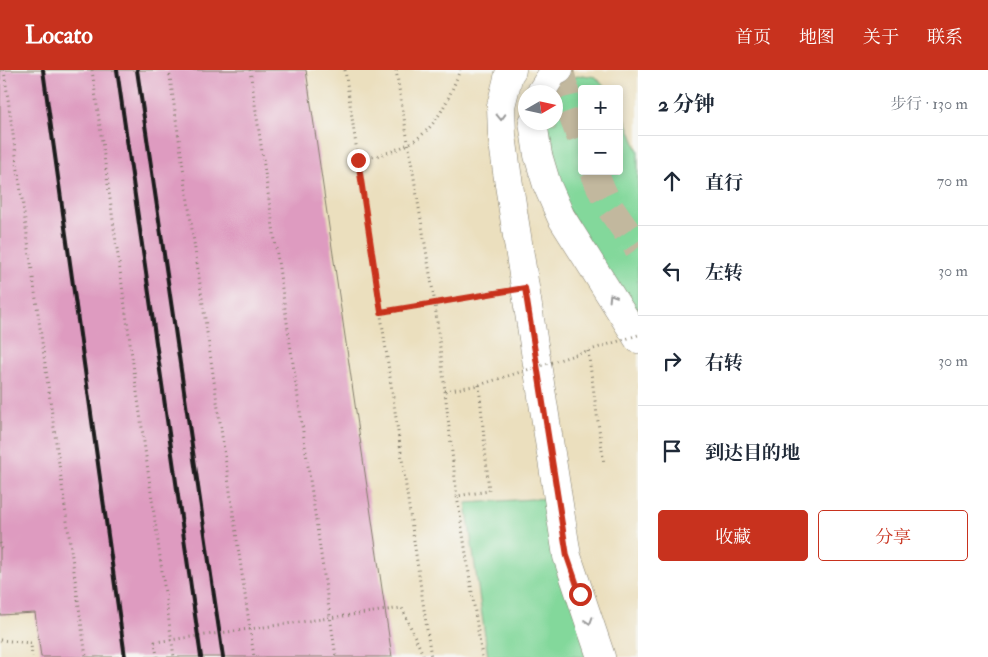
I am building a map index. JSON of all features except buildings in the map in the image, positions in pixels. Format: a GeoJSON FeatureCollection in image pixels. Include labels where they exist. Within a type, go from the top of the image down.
{"type":"FeatureCollection","features":[{"type":"Feature","properties":{"kind":"lane"},"geometry":{"type":"LineString","coordinates":[[512,70],[509,74],[501,106],[502,134],[525,288],[567,556],[600,657]]}},
{"type":"Feature","properties":{"kind":"lane"},"geometry":{"type":"LineString","coordinates":[[545,85],[553,73],[559,70]]}},
{"type":"Feature","properties":{"kind":"lane"},"geometry":{"type":"LineString","coordinates":[[534,130],[538,155],[547,185],[561,217],[638,337]]}},
{"type":"Feature","properties":{"kind":"path"},"geometry":{"type":"LineString","coordinates":[[4,70],[86,657]]}},
{"type":"Feature","properties":{"kind":"path"},"geometry":{"type":"LineString","coordinates":[[92,70],[174,657]]}},
{"type":"Feature","properties":{"kind":"path"},"geometry":{"type":"LineString","coordinates":[[169,70],[254,657]]}},
{"type":"Feature","properties":{"kind":"path"},"geometry":{"type":"LineString","coordinates":[[250,70],[336,657]]}},
{"type":"Feature","properties":{"kind":"path"},"geometry":{"type":"LineString","coordinates":[[345,70],[431,657]]}},
{"type":"Feature","properties":{"kind":"path"},"geometry":{"type":"LineString","coordinates":[[396,70],[435,304],[456,496],[482,657]]}},
{"type":"Feature","properties":{"kind":"path"},"geometry":{"type":"LineString","coordinates":[[358,160],[384,155],[408,145],[428,131],[449,99],[460,70]]}},
{"type":"Feature","properties":{"kind":"path"},"geometry":{"type":"LineString","coordinates":[[381,312],[525,288]]}},
{"type":"Feature","properties":{"kind":"path"},"geometry":{"type":"LineString","coordinates":[[445,391],[479,385],[638,337]]}},
{"type":"Feature","properties":{"kind":"path"},"geometry":{"type":"LineString","coordinates":[[588,351],[604,464]]}},
{"type":"Feature","properties":{"kind":"path"},"geometry":{"type":"LineString","coordinates":[[456,496],[489,491],[479,385]]}},
{"type":"Feature","properties":{"kind":"path"},"geometry":{"type":"LineString","coordinates":[[0,543],[3,552]]}},
{"type":"Feature","properties":{"kind":"path"},"geometry":{"type":"LineString","coordinates":[[157,657],[155,642],[402,608],[424,657]]}},
{"type":"Feature","properties":{"kind":"path"},"geometry":{"type":"LineString","coordinates":[[0,640],[31,643],[32,657]]}},
{"type":"Feature","properties":{"kind":"green space"},"geometry":{"type":"Polygon","coordinates":[[[582,75],[596,77],[603,85],[578,85],[578,175],[623,175],[623,113],[638,151],[638,326],[553,184],[541,130],[563,130],[563,85],[561,85],[564,80],[582,75]]]}},
{"type":"Feature","properties":{"kind":"green space"},"geometry":{"type":"Polygon","coordinates":[[[550,498],[590,657],[488,657],[466,503],[550,498]]]}},
{"type":"Feature","properties":{"kind":"tunnel"},"geometry":{"type":"LineString","coordinates":[[560,70],[568,104],[578,130]]}},
{"type":"Feature","properties":{"kind":"tunnel"},"geometry":{"type":"LineString","coordinates":[[595,175],[610,208],[638,248]]}},
{"type":"Feature","properties":{"kind":"railway"},"geometry":{"type":"LineString","coordinates":[[43,70],[125,657]]}},
{"type":"Feature","properties":{"kind":"railway"},"geometry":{"type":"LineString","coordinates":[[117,70],[201,657]]}},
{"type":"Feature","properties":{"kind":"railway"},"geometry":{"type":"LineString","coordinates":[[137,70],[223,657]]}},
{"type":"Feature","properties":{"kind":"route"},"geometry":{"type":"LineString","coordinates":[[358,160],[381,312],[525,288],[567,556],[580,594]]}}]}
